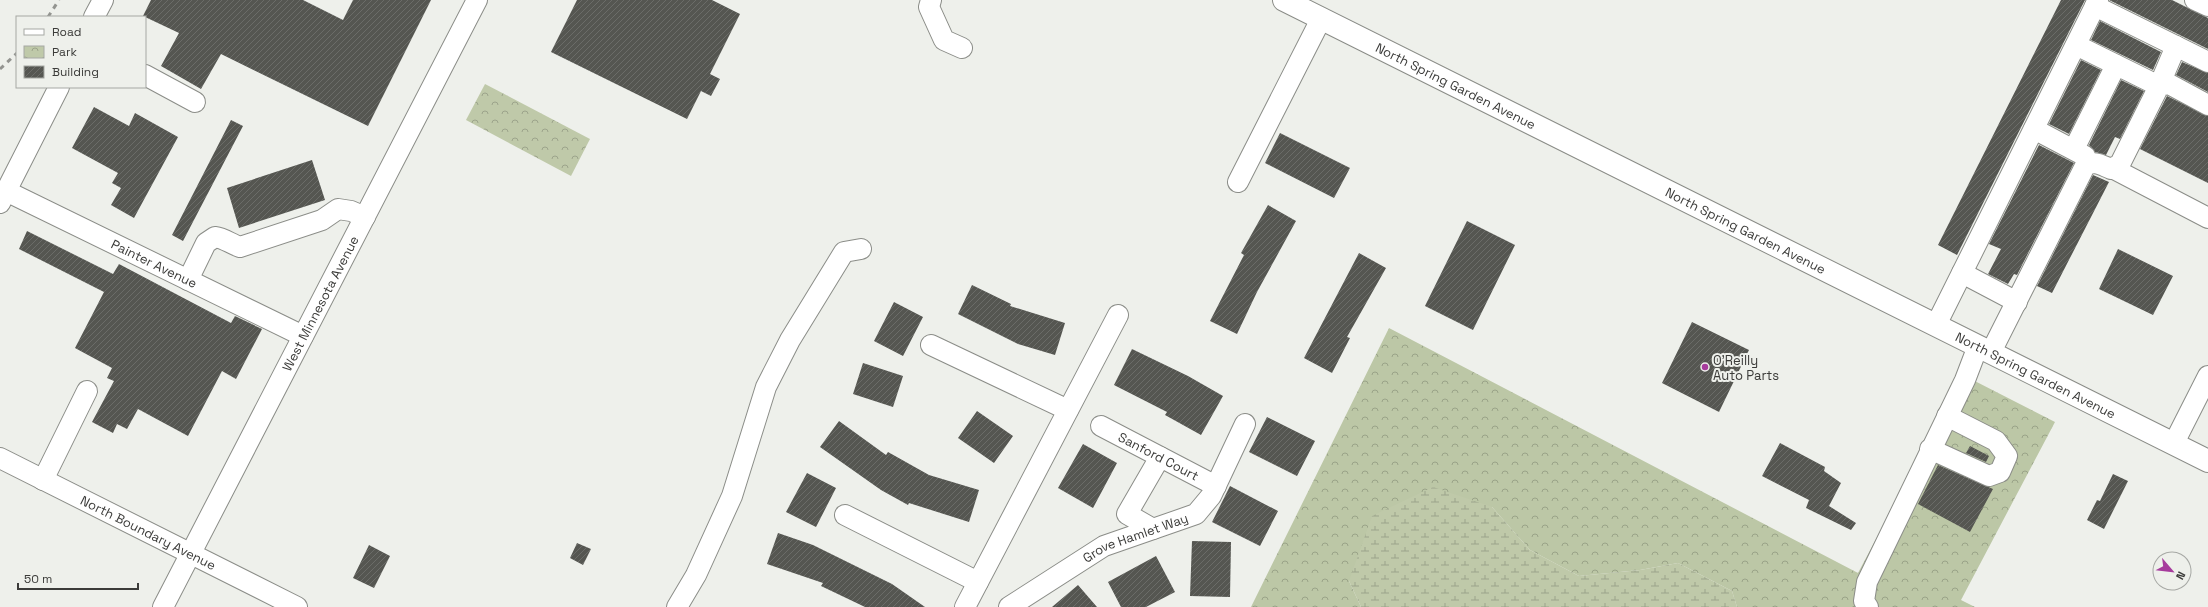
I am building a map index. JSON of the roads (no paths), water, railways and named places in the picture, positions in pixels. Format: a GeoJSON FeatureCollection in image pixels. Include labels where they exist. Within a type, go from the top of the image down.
{"type":"FeatureCollection","features":[{"type":"Feature","properties":{"kind":"highway","name":"North Spring Garden Avenue"},"geometry":{"type":"LineString","coordinates":[[1284,0],[2208,461]]}},
{"type":"Feature","properties":{"kind":"street"},"geometry":{"type":"LineString","coordinates":[[95,16],[103,0]]}},
{"type":"Feature","properties":{"kind":"street","name":"West Minnesota Avenue"},"geometry":{"type":"LineString","coordinates":[[163,607],[477,0]]}},
{"type":"Feature","properties":{"kind":"street"},"geometry":{"type":"LineString","coordinates":[[931,0],[929,7],[944,40],[962,48]]}},
{"type":"Feature","properties":{"kind":"street"},"geometry":{"type":"LineString","coordinates":[[2195,0],[2208,6]]}},
{"type":"Feature","properties":{"kind":"street"},"geometry":{"type":"LineString","coordinates":[[1936,325],[2097,3],[2208,62]]}},
{"type":"Feature","properties":{"kind":"street"},"geometry":{"type":"LineString","coordinates":[[1238,182],[1321,18]]}},
{"type":"Feature","properties":{"kind":"street"},"geometry":{"type":"LineString","coordinates":[[2076,45],[2159,86],[2169,84],[2208,105]]}},
{"type":"Feature","properties":{"kind":"street"},"geometry":{"type":"LineString","coordinates":[[2114,168],[2120,164],[2159,86],[2176,46]]}},
{"type":"Feature","properties":{"kind":"street"},"geometry":{"type":"LineString","coordinates":[[2074,150],[2116,65]]}},
{"type":"Feature","properties":{"kind":"street"},"geometry":{"type":"LineString","coordinates":[[146,76],[195,102]]}},
{"type":"Feature","properties":{"kind":"street"},"geometry":{"type":"LineString","coordinates":[[3,197],[58,88]]}},
{"type":"Feature","properties":{"kind":"street"},"geometry":{"type":"LineString","coordinates":[[2034,129],[2074,150],[2092,162],[2111,169],[2114,168],[2208,218]]}},
{"type":"Feature","properties":{"kind":"street"},"geometry":{"type":"LineString","coordinates":[[1868,607],[1864,601],[1867,582],[1930,449],[1965,380],[2017,302],[2085,166],[2092,162]]}},
{"type":"Feature","properties":{"kind":"street","name":"Painter Avenue"},"geometry":{"type":"LineString","coordinates":[[3,197],[188,280],[303,336]]}},
{"type":"Feature","properties":{"kind":"street"},"geometry":{"type":"LineString","coordinates":[[188,280],[206,243],[215,237],[222,238],[232,245],[240,247],[322,220],[338,209],[351,211],[365,217]]}},
{"type":"Feature","properties":{"kind":"street"},"geometry":{"type":"LineString","coordinates":[[677,607],[696,575],[732,496],[769,380],[790,340],[844,252],[861,249]]}},
{"type":"Feature","properties":{"kind":"street"},"geometry":{"type":"LineString","coordinates":[[1962,272],[2017,302]]}},
{"type":"Feature","properties":{"kind":"street"},"geometry":{"type":"LineString","coordinates":[[965,607],[1118,315]]}},
{"type":"Feature","properties":{"kind":"street"},"geometry":{"type":"LineString","coordinates":[[932,345],[1068,410]]}},
{"type":"Feature","properties":{"kind":"street"},"geometry":{"type":"LineString","coordinates":[[2174,443],[2206,387]]}},
{"type":"Feature","properties":{"kind":"street"},"geometry":{"type":"LineString","coordinates":[[43,480],[87,391]]}},
{"type":"Feature","properties":{"kind":"street"},"geometry":{"type":"LineString","coordinates":[[1930,449],[1989,476],[2000,472],[2007,456],[1996,440],[1947,416]]}},
{"type":"Feature","properties":{"kind":"street","name":"Grove Hamlet Way"},"geometry":{"type":"LineString","coordinates":[[1009,607],[1104,546],[1196,514],[1211,496],[1244,424]]}},
{"type":"Feature","properties":{"kind":"street","name":"Sanford Court"},"geometry":{"type":"LineString","coordinates":[[1101,426],[1216,486]]}},
{"type":"Feature","properties":{"kind":"street"},"geometry":{"type":"LineString","coordinates":[[1154,529],[1127,514],[1160,457]]}},
{"type":"Feature","properties":{"kind":"street","name":"North Boundary Avenue"},"geometry":{"type":"LineString","coordinates":[[0,458],[297,607]]}},
{"type":"Feature","properties":{"kind":"street"},"geometry":{"type":"LineString","coordinates":[[845,515],[978,582]]}},
{"type":"Feature","properties":{"kind":"railway"},"geometry":{"type":"LineString","coordinates":[[49,16],[59,0]]}},
{"type":"Feature","properties":{"kind":"railway"},"geometry":{"type":"LineString","coordinates":[[0,69],[16,54]]}},
{"type":"Feature","properties":{"kind":"place","name":"O'Reilly Auto Parts"},"geometry":{"type":"Point","coordinates":[1705,367]}}]}
